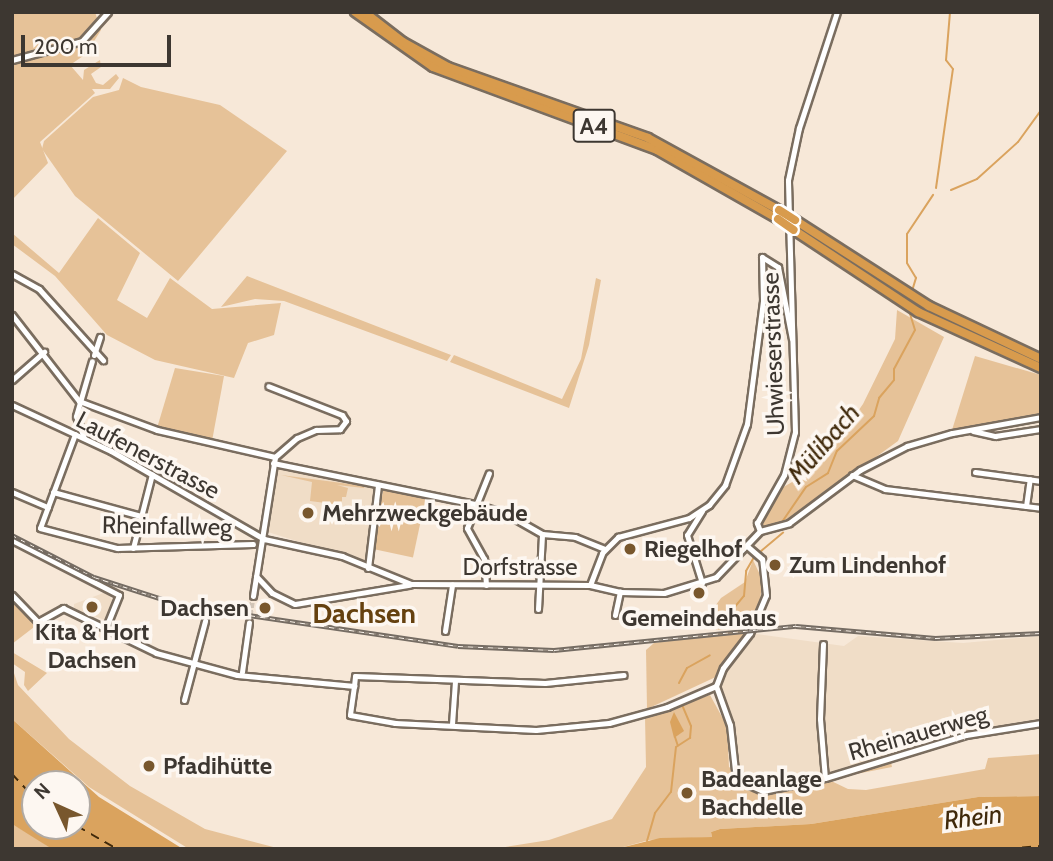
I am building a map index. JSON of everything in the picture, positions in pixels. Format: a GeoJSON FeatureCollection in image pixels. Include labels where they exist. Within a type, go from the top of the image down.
{"type":"FeatureCollection","features":[{"type":"Feature","properties":{"kind":"highway","name":"A4"},"geometry":{"type":"LineString","coordinates":[[355,12],[433,66],[494,93],[657,150],[781,212],[794,230],[870,283],[941,324],[1041,368]]}},
{"type":"Feature","properties":{"kind":"highway","name":"A4"},"geometry":{"type":"LineString","coordinates":[[364,12],[448,67],[648,138],[795,220],[871,271],[946,315],[1041,359]]}},
{"type":"Feature","properties":{"kind":"street"},"geometry":{"type":"LineString","coordinates":[[12,60],[82,41],[108,12]]}},
{"type":"Feature","properties":{"kind":"street","name":"Uhwieserstrasse"},"geometry":{"type":"LineString","coordinates":[[760,531],[757,523],[778,489],[793,447],[793,341],[781,212],[800,128],[837,12]]}},
{"type":"Feature","properties":{"kind":"street"},"geometry":{"type":"LineString","coordinates":[[702,583],[687,535],[702,511],[725,485],[747,424],[763,300],[762,257],[778,267],[788,333],[793,341]]}},
{"type":"Feature","properties":{"kind":"street"},"geometry":{"type":"LineString","coordinates":[[12,274],[39,289],[93,358],[103,360]]}},
{"type":"Feature","properties":{"kind":"street"},"geometry":{"type":"LineString","coordinates":[[12,315],[44,352],[79,401],[146,427],[378,485],[475,504],[505,513],[542,534],[575,537],[604,549]]}},
{"type":"Feature","properties":{"kind":"street"},"geometry":{"type":"LineString","coordinates":[[84,438],[76,422],[79,401],[100,337]]}},
{"type":"Feature","properties":{"kind":"street"},"geometry":{"type":"LineString","coordinates":[[12,380],[44,352]]}},
{"type":"Feature","properties":{"kind":"street"},"geometry":{"type":"LineString","coordinates":[[253,596],[264,539],[274,460],[297,438],[316,430],[340,429],[346,422],[342,415],[268,386]]}},
{"type":"Feature","properties":{"kind":"street","name":"Laufenerstrasse"},"geometry":{"type":"LineString","coordinates":[[12,405],[84,438],[152,474],[264,539]]}},
{"type":"Feature","properties":{"kind":"street"},"geometry":{"type":"LineString","coordinates":[[760,531],[789,523],[852,475],[907,446],[970,430],[1041,417]]}},
{"type":"Feature","properties":{"kind":"street"},"geometry":{"type":"LineString","coordinates":[[970,430],[986,436],[1041,429]]}},
{"type":"Feature","properties":{"kind":"street"},"geometry":{"type":"LineString","coordinates":[[12,492],[48,507],[75,434]]}},
{"type":"Feature","properties":{"kind":"street"},"geometry":{"type":"LineString","coordinates":[[975,472],[1041,481]]}},
{"type":"Feature","properties":{"kind":"street"},"geometry":{"type":"LineString","coordinates":[[486,585],[484,559],[468,532],[475,504],[489,473]]}},
{"type":"Feature","properties":{"kind":"street"},"geometry":{"type":"LineString","coordinates":[[133,548],[152,474]]}},
{"type":"Feature","properties":{"kind":"street"},"geometry":{"type":"LineString","coordinates":[[852,475],[886,489],[1041,508]]}},
{"type":"Feature","properties":{"kind":"street"},"geometry":{"type":"LineString","coordinates":[[1026,506],[1030,479]]}},
{"type":"Feature","properties":{"kind":"street"},"geometry":{"type":"LineString","coordinates":[[368,568],[378,485]]}},
{"type":"Feature","properties":{"kind":"street"},"geometry":{"type":"LineString","coordinates":[[53,492],[141,516]]}},
{"type":"Feature","properties":{"kind":"street","name":"Rheinfallweg"},"geometry":{"type":"LineString","coordinates":[[48,507],[40,528],[108,547],[253,544],[262,547]]}},
{"type":"Feature","properties":{"kind":"street"},"geometry":{"type":"LineString","coordinates":[[590,585],[604,549],[621,536],[702,511]]}},
{"type":"Feature","properties":{"kind":"street","name":"Dorfstrasse"},"geometry":{"type":"LineString","coordinates":[[264,539],[327,551],[411,584],[590,585],[620,592],[664,593],[702,583],[720,574],[750,548],[760,531]]}},
{"type":"Feature","properties":{"kind":"street"},"geometry":{"type":"LineString","coordinates":[[538,609],[542,534]]}},
{"type":"Feature","properties":{"kind":"street","name":"Rheinfallweg"},"geometry":{"type":"LineString","coordinates":[[253,544],[256,535]]}},
{"type":"Feature","properties":{"kind":"street"},"geometry":{"type":"LineString","coordinates":[[12,540],[118,595],[105,629]]}},
{"type":"Feature","properties":{"kind":"street"},"geometry":{"type":"LineString","coordinates":[[624,675],[545,683],[355,676],[350,715],[553,730],[646,713],[716,687],[723,668],[751,633],[763,604],[766,586],[761,558],[750,548]]}},
{"type":"Feature","properties":{"kind":"street"},"geometry":{"type":"LineString","coordinates":[[256,576],[272,593],[295,604],[411,584]]}},
{"type":"Feature","properties":{"kind":"street"},"geometry":{"type":"LineString","coordinates":[[445,631],[452,585]]}},
{"type":"Feature","properties":{"kind":"street"},"geometry":{"type":"LineString","coordinates":[[615,615],[620,592]]}},
{"type":"Feature","properties":{"kind":"street"},"geometry":{"type":"LineString","coordinates":[[12,595],[41,622],[63,608],[105,629],[195,665],[354,686]]}},
{"type":"Feature","properties":{"kind":"street"},"geometry":{"type":"LineString","coordinates":[[184,700],[205,621]]}},
{"type":"Feature","properties":{"kind":"street"},"geometry":{"type":"LineString","coordinates":[[242,673],[249,622]]}},
{"type":"Feature","properties":{"kind":"street"},"geometry":{"type":"LineString","coordinates":[[823,644],[820,719],[825,778]]}},
{"type":"Feature","properties":{"kind":"street"},"geometry":{"type":"LineString","coordinates":[[452,724],[455,681]]}},
{"type":"Feature","properties":{"kind":"street","name":"Rheinauerweg"},"geometry":{"type":"LineString","coordinates":[[716,687],[730,725],[732,762],[745,783],[773,791],[966,735],[1041,723]]}},
{"type":"Feature","properties":{"kind":"shaded area"},"geometry":{"type":"Polygon","coordinates":[[[12,12],[95,12],[101,30],[86,54],[70,65],[83,80],[84,70],[100,60],[101,67],[91,74],[96,83],[103,85],[116,74],[119,78],[110,89],[92,89],[95,93],[40,142],[48,163],[12,200],[12,12]]]}},
{"type":"Feature","properties":{"kind":"shaded area"},"geometry":{"type":"Polygon","coordinates":[[[123,78],[141,87],[220,105],[287,151],[178,281],[75,196],[42,149],[44,141],[93,97],[119,90],[123,78]]]}},
{"type":"Feature","properties":{"kind":"shaded area"},"geometry":{"type":"Polygon","coordinates":[[[98,218],[140,253],[117,300],[147,318],[170,278],[212,309],[281,303],[274,335],[248,343],[234,378],[155,360],[107,335],[55,276],[12,244],[12,233],[59,273],[98,218]]]}},
{"type":"Feature","properties":{"kind":"shaded area"},"geometry":{"type":"Polygon","coordinates":[[[247,276],[451,355],[447,361],[284,301],[255,299],[221,307],[247,276]]]}},
{"type":"Feature","properties":{"kind":"shaded area"},"geometry":{"type":"Polygon","coordinates":[[[596,278],[601,280],[589,345],[569,408],[450,362],[454,355],[562,399],[581,359],[596,278]]]}},
{"type":"Feature","properties":{"kind":"shaded area"},"geometry":{"type":"Polygon","coordinates":[[[897,310],[944,337],[898,441],[810,505],[769,530],[762,528],[760,523],[780,489],[820,466],[863,404],[895,339],[897,310]]]}},
{"type":"Feature","properties":{"kind":"shaded area"},"geometry":{"type":"Polygon","coordinates":[[[975,356],[1041,375],[1041,413],[952,430],[975,356]]]}},
{"type":"Feature","properties":{"kind":"shaded area"},"geometry":{"type":"Polygon","coordinates":[[[175,368],[224,376],[212,441],[157,428],[175,368]]]}},
{"type":"Feature","properties":{"kind":"shaded area"},"geometry":{"type":"Polygon","coordinates":[[[279,466],[376,485],[366,563],[268,532],[274,469],[279,466]]]}},
{"type":"Feature","properties":{"kind":"shaded area"},"geometry":{"type":"Polygon","coordinates":[[[281,475],[365,486],[337,485],[348,488],[346,497],[342,497],[342,514],[332,512],[333,504],[310,501],[312,482],[281,475]]]}},
{"type":"Feature","properties":{"kind":"shaded area"},"geometry":{"type":"Polygon","coordinates":[[[384,487],[426,496],[413,558],[371,549],[384,487]]]}},
{"type":"Feature","properties":{"kind":"shaded area"},"geometry":{"type":"Polygon","coordinates":[[[753,560],[762,579],[760,605],[747,626],[716,630],[710,613],[721,598],[745,582],[753,560]]]}},
{"type":"Feature","properties":{"kind":"shaded area","name":"Kita & Hort Dachsen"},"geometry":{"type":"Polygon","coordinates":[[[106,592],[113,601],[105,620],[74,609],[74,604],[106,592]]]}},
{"type":"Feature","properties":{"kind":"shaded area"},"geometry":{"type":"Polygon","coordinates":[[[12,596],[38,624],[12,644],[12,596]]]}},
{"type":"Feature","properties":{"kind":"shaded area"},"geometry":{"type":"Polygon","coordinates":[[[753,628],[720,675],[647,709],[646,650],[654,643],[753,628]]]}},
{"type":"Feature","properties":{"kind":"shaded area"},"geometry":{"type":"Polygon","coordinates":[[[750,633],[844,646],[858,636],[963,643],[1041,636],[1041,723],[996,729],[825,778],[763,791],[738,776],[732,732],[716,686],[750,633]]]}},
{"type":"Feature","properties":{"kind":"shaded area"},"geometry":{"type":"Polygon","coordinates":[[[12,652],[47,673],[28,691],[24,685],[25,672],[12,663],[12,652]]]}},
{"type":"Feature","properties":{"kind":"shaded area"},"geometry":{"type":"Polygon","coordinates":[[[12,667],[18,685],[69,739],[130,786],[205,829],[281,849],[189,849],[91,788],[91,770],[70,770],[12,719],[12,667]]]}},
{"type":"Feature","properties":{"kind":"shaded area"},"geometry":{"type":"Polygon","coordinates":[[[710,695],[727,726],[729,767],[763,791],[825,778],[848,789],[866,790],[985,769],[988,758],[1041,754],[1041,796],[978,797],[811,824],[720,829],[711,832],[712,837],[649,840],[616,849],[493,849],[549,840],[612,819],[646,767],[645,717],[710,695]]]}},
{"type":"Feature","properties":{"kind":"shaded area"},"geometry":{"type":"Polygon","coordinates":[[[891,762],[892,767],[846,776],[845,771],[891,762]]]}},
{"type":"Feature","properties":{"kind":"shaded area"},"geometry":{"type":"Polygon","coordinates":[[[12,824],[21,829],[21,840],[39,840],[52,849],[12,849],[12,824]]]}},
{"type":"Feature","properties":{"kind":"water"},"geometry":{"type":"Polygon","coordinates":[[[674,712],[684,731],[674,738],[670,722],[674,712]]]}},
{"type":"Feature","properties":{"kind":"water"},"geometry":{"type":"Polygon","coordinates":[[[12,719],[69,770],[21,770],[21,830],[12,824],[12,719]]]}},
{"type":"Feature","properties":{"kind":"water"},"geometry":{"type":"Polygon","coordinates":[[[91,790],[183,849],[52,849],[38,840],[91,840],[91,790]]]}},
{"type":"Feature","properties":{"kind":"water","name":"Rhein"},"geometry":{"type":"Polygon","coordinates":[[[1041,796],[1041,849],[616,849],[660,838],[712,837],[711,832],[720,829],[811,824],[978,797],[1041,796]]]}},
{"type":"Feature","properties":{"kind":"waterway","name":"Mülibach"},"geometry":{"type":"LineString","coordinates":[[936,188],[953,69],[946,60],[950,12]]}},
{"type":"Feature","properties":{"kind":"waterway"},"geometry":{"type":"LineString","coordinates":[[951,190],[977,179],[1018,142],[1041,110]]}},
{"type":"Feature","properties":{"kind":"waterway","name":"Mülibach"},"geometry":{"type":"LineString","coordinates":[[912,291],[916,278],[907,263],[907,234],[933,195]]}},
{"type":"Feature","properties":{"kind":"waterway","name":"Mülibach"},"geometry":{"type":"LineString","coordinates":[[782,522],[806,487],[828,473],[837,451],[874,416],[879,398],[894,380],[894,369],[915,330],[909,310]]}},
{"type":"Feature","properties":{"kind":"waterway","name":"Mülibach"},"geometry":{"type":"LineString","coordinates":[[733,609],[744,596],[746,571],[754,557],[783,533]]}},
{"type":"Feature","properties":{"kind":"waterway","name":"Mülibach"},"geometry":{"type":"LineString","coordinates":[[679,683],[687,668],[710,655]]}},
{"type":"Feature","properties":{"kind":"waterway","name":"Mülibach"},"geometry":{"type":"LineString","coordinates":[[647,841],[655,813],[671,792],[676,747],[690,738],[691,726],[682,705]]}},
{"type":"Feature","properties":{"kind":"waterway"},"geometry":{"type":"LineString","coordinates":[[675,737],[678,746]]}},
{"type":"Feature","properties":{"kind":"ferry route"},"geometry":{"type":"LineString","coordinates":[[12,774],[21,784]]}},
{"type":"Feature","properties":{"kind":"ferry route"},"geometry":{"type":"LineString","coordinates":[[91,834],[117,849]]}},
{"type":"Feature","properties":{"kind":"ferry route"},"geometry":{"type":"LineString","coordinates":[[1006,849],[1041,846]]}},
{"type":"Feature","properties":{"kind":"tunnel"},"geometry":{"type":"LineString","coordinates":[[249,622],[253,596]]}},
{"type":"Feature","properties":{"kind":"railway"},"geometry":{"type":"LineString","coordinates":[[12,535],[94,577],[181,605],[458,646],[554,650],[796,626],[935,638],[1041,633]]}},
{"type":"Feature","properties":{"kind":"place","name":"Mehrzweckgebäude"},"geometry":{"type":"Point","coordinates":[308,513]}},
{"type":"Feature","properties":{"kind":"place","name":"Riegelhof"},"geometry":{"type":"Point","coordinates":[630,549]}},
{"type":"Feature","properties":{"kind":"place","name":"Zum Lindenhof"},"geometry":{"type":"Point","coordinates":[775,565]}},
{"type":"Feature","properties":{"kind":"place","name":"Gemeindehaus"},"geometry":{"type":"Point","coordinates":[699,593]}},
{"type":"Feature","properties":{"kind":"place","name":"Kita & Hort Dachsen"},"geometry":{"type":"Point","coordinates":[92,607]}},
{"type":"Feature","properties":{"kind":"place","name":"Dachsen"},"geometry":{"type":"Point","coordinates":[265,608]}},
{"type":"Feature","properties":{"kind":"place","name":"Pfadihütte"},"geometry":{"type":"Point","coordinates":[149,766]}},
{"type":"Feature","properties":{"kind":"place","name":"Badeanlage Bachdelle"},"geometry":{"type":"Point","coordinates":[687,793]}},
{"type":"Feature","properties":{"kind":"district","name":"Dachsen"},"geometry":{"type":"Point","coordinates":[364,613]}}]}
